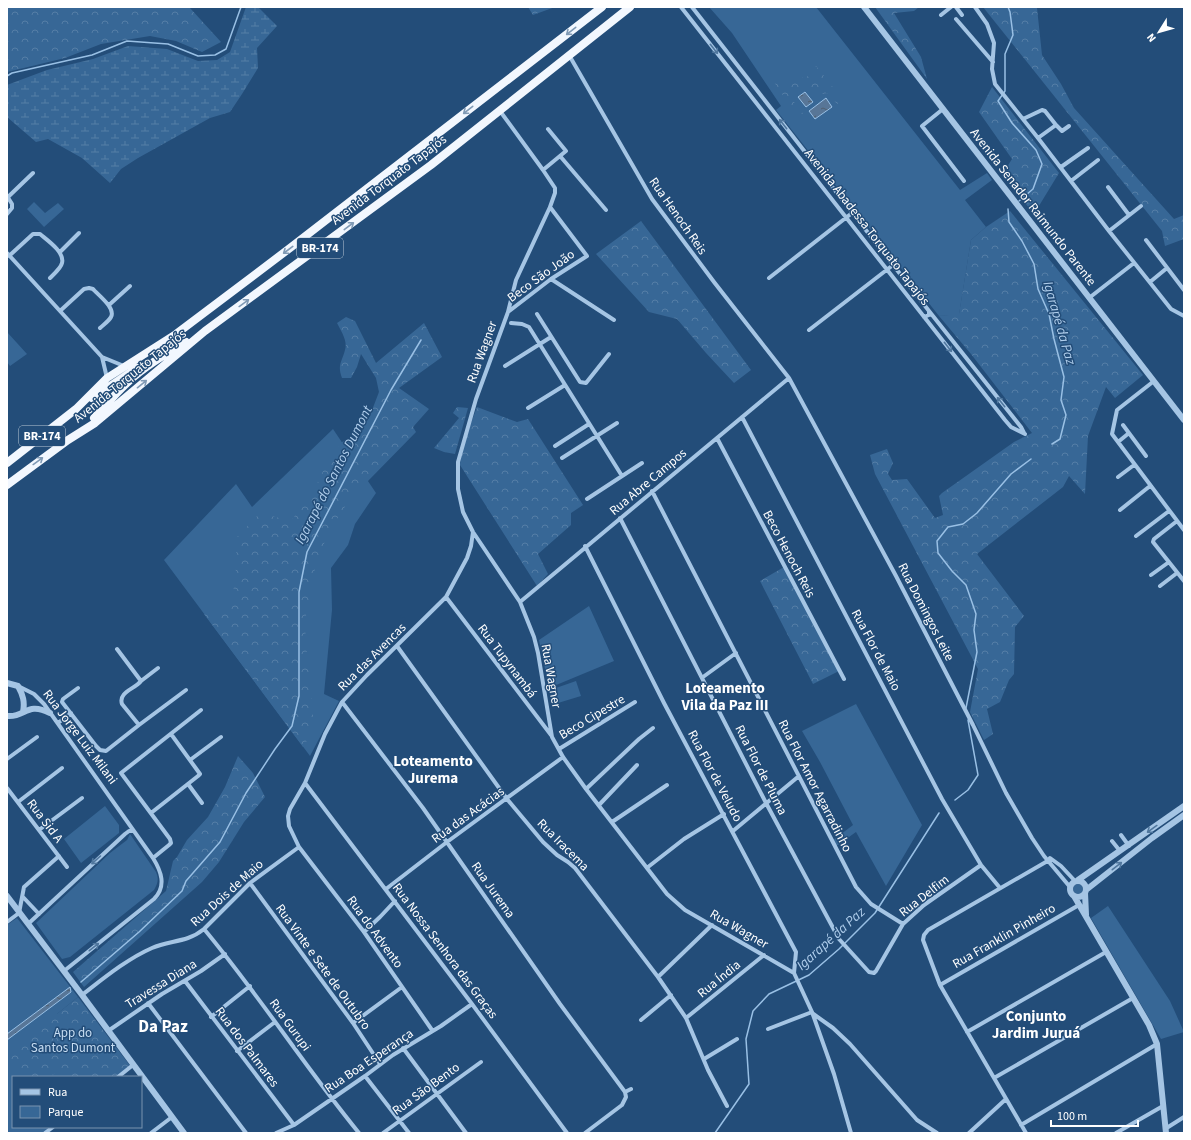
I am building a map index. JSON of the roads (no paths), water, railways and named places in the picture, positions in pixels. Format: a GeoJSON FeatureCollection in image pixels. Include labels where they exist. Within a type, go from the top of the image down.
{"type":"FeatureCollection","features":[{"type":"Feature","properties":{"kind":"highway","name":"Avenida Torquato Tapajós"},"geometry":{"type":"LineString","coordinates":[[7,463],[76,408],[107,378],[176,334],[602,7]]}},
{"type":"Feature","properties":{"kind":"highway","name":"Avenida Torquato Tapajós"},"geometry":{"type":"LineString","coordinates":[[7,485],[82,430],[96,423],[205,331],[431,165],[630,7]]}},
{"type":"Feature","properties":{"kind":"highway"},"geometry":{"type":"LineString","coordinates":[[76,408],[143,364],[176,334]]}},
{"type":"Feature","properties":{"kind":"street","name":"Avenida Abadessa Torquato Tapajós"},"geometry":{"type":"LineString","coordinates":[[681,7],[1005,420],[1011,427],[1025,434],[692,7]]}},
{"type":"Feature","properties":{"kind":"street","name":"Avenida Senador Raimundo Parente"},"geometry":{"type":"LineString","coordinates":[[864,7],[1184,420]]}},
{"type":"Feature","properties":{"kind":"street"},"geometry":{"type":"LineString","coordinates":[[941,15],[950,7]]}},
{"type":"Feature","properties":{"kind":"street"},"geometry":{"type":"LineString","coordinates":[[956,7],[962,15]]}},
{"type":"Feature","properties":{"kind":"street"},"geometry":{"type":"LineString","coordinates":[[975,7],[992,34],[994,47],[994,84],[1061,167],[1109,231],[1171,309],[1184,316]]}},
{"type":"Feature","properties":{"kind":"street"},"geometry":{"type":"LineString","coordinates":[[956,19],[993,62]]}},
{"type":"Feature","properties":{"kind":"street"},"geometry":{"type":"LineString","coordinates":[[702,34],[709,28]]}},
{"type":"Feature","properties":{"kind":"street","name":"Rua Henoch Reis"},"geometry":{"type":"LineString","coordinates":[[568,55],[652,199],[714,282],[789,378]]}},
{"type":"Feature","properties":{"kind":"street"},"geometry":{"type":"LineString","coordinates":[[745,88],[752,83]]}},
{"type":"Feature","properties":{"kind":"street"},"geometry":{"type":"LineString","coordinates":[[942,109],[922,126],[964,181]]}},
{"type":"Feature","properties":{"kind":"street"},"geometry":{"type":"LineString","coordinates":[[1023,119],[1042,110],[1045,111],[1062,131],[1069,126]]}},
{"type":"Feature","properties":{"kind":"street","name":"Rua Wagner"},"geometry":{"type":"LineString","coordinates":[[499,111],[555,188],[554,197],[550,207],[516,280],[508,312],[478,392],[458,462],[458,489],[463,512],[473,532],[520,602],[534,637],[538,652],[552,737],[563,758],[598,805],[677,904],[795,975]]}},
{"type":"Feature","properties":{"kind":"street"},"geometry":{"type":"LineString","coordinates":[[1038,138],[1056,125]]}},
{"type":"Feature","properties":{"kind":"street"},"geometry":{"type":"LineString","coordinates":[[543,170],[566,151],[548,129]]}},
{"type":"Feature","properties":{"kind":"street","name":"Avenida Abadessa Torquato Tapajós"},"geometry":{"type":"LineString","coordinates":[[789,144],[795,139]]}},
{"type":"Feature","properties":{"kind":"street"},"geometry":{"type":"LineString","coordinates":[[1061,167],[1088,148]]}},
{"type":"Feature","properties":{"kind":"street"},"geometry":{"type":"LineString","coordinates":[[560,156],[606,210]]}},
{"type":"Feature","properties":{"kind":"street"},"geometry":{"type":"LineString","coordinates":[[1071,181],[1098,160]]}},
{"type":"Feature","properties":{"kind":"street"},"geometry":{"type":"LineString","coordinates":[[7,214],[12,208],[12,204],[8,197],[33,172]]}},
{"type":"Feature","properties":{"kind":"street"},"geometry":{"type":"LineString","coordinates":[[1108,187],[1130,215]]}},
{"type":"Feature","properties":{"kind":"street"},"geometry":{"type":"LineString","coordinates":[[1109,231],[1141,206]]}},
{"type":"Feature","properties":{"kind":"street","name":"Beco São João"},"geometry":{"type":"LineString","coordinates":[[508,312],[551,279],[587,256],[550,207]]}},
{"type":"Feature","properties":{"kind":"street"},"geometry":{"type":"LineString","coordinates":[[769,278],[852,213]]}},
{"type":"Feature","properties":{"kind":"street"},"geometry":{"type":"LineString","coordinates":[[60,252],[79,233]]}},
{"type":"Feature","properties":{"kind":"street"},"geometry":{"type":"LineString","coordinates":[[50,278],[63,262],[60,252],[40,234],[34,234],[8,255],[102,357],[124,366]]}},
{"type":"Feature","properties":{"kind":"street"},"geometry":{"type":"LineString","coordinates":[[1146,240],[1184,290]]}},
{"type":"Feature","properties":{"kind":"street"},"geometry":{"type":"LineString","coordinates":[[1089,298],[1134,263]]}},
{"type":"Feature","properties":{"kind":"street"},"geometry":{"type":"LineString","coordinates":[[809,330],[893,265]]}},
{"type":"Feature","properties":{"kind":"street"},"geometry":{"type":"LineString","coordinates":[[1150,282],[1167,268]]}},
{"type":"Feature","properties":{"kind":"street"},"geometry":{"type":"LineString","coordinates":[[551,279],[614,320]]}},
{"type":"Feature","properties":{"kind":"street"},"geometry":{"type":"LineString","coordinates":[[109,306],[130,286]]}},
{"type":"Feature","properties":{"kind":"street"},"geometry":{"type":"LineString","coordinates":[[60,311],[86,288],[92,289],[112,311],[112,315],[100,328]]}},
{"type":"Feature","properties":{"kind":"street","name":"Avenida Abadessa Torquato Tapajós"},"geometry":{"type":"LineString","coordinates":[[924,317],[929,315],[929,312]]}},
{"type":"Feature","properties":{"kind":"street"},"geometry":{"type":"LineString","coordinates":[[537,314],[580,382],[586,383],[609,354]]}},
{"type":"Feature","properties":{"kind":"street"},"geometry":{"type":"LineString","coordinates":[[511,323],[522,324],[529,327],[622,476]]}},
{"type":"Feature","properties":{"kind":"street"},"geometry":{"type":"LineString","coordinates":[[505,366],[551,337]]}},
{"type":"Feature","properties":{"kind":"street"},"geometry":{"type":"LineString","coordinates":[[102,357],[107,378]]}},
{"type":"Feature","properties":{"kind":"street","name":"Rua Abre Campos"},"geometry":{"type":"LineString","coordinates":[[520,602],[585,546],[789,378]]}},
{"type":"Feature","properties":{"kind":"street","name":"Rua Domingos Leite"},"geometry":{"type":"LineString","coordinates":[[789,378],[896,576],[973,725],[1006,794],[1044,856],[1077,881]]}},
{"type":"Feature","properties":{"kind":"street"},"geometry":{"type":"LineString","coordinates":[[1154,381],[1117,410],[1112,434],[1184,530]]}},
{"type":"Feature","properties":{"kind":"street"},"geometry":{"type":"LineString","coordinates":[[528,408],[565,385]]}},
{"type":"Feature","properties":{"kind":"street","name":"Rua Flor de Maio"},"geometry":{"type":"LineString","coordinates":[[742,417],[942,799],[981,865],[1000,888]]}},
{"type":"Feature","properties":{"kind":"street"},"geometry":{"type":"LineString","coordinates":[[562,458],[617,423]]}},
{"type":"Feature","properties":{"kind":"street"},"geometry":{"type":"LineString","coordinates":[[555,446],[589,424]]}},
{"type":"Feature","properties":{"kind":"street"},"geometry":{"type":"LineString","coordinates":[[1123,424],[1146,456]]}},
{"type":"Feature","properties":{"kind":"street"},"geometry":{"type":"LineString","coordinates":[[1118,442],[1129,433]]}},
{"type":"Feature","properties":{"kind":"street","name":"Beco Henoch Reis"},"geometry":{"type":"LineString","coordinates":[[717,438],[844,679]]}},
{"type":"Feature","properties":{"kind":"street"},"geometry":{"type":"LineString","coordinates":[[587,499],[642,463]]}},
{"type":"Feature","properties":{"kind":"street"},"geometry":{"type":"LineString","coordinates":[[1118,477],[1134,465]]}},
{"type":"Feature","properties":{"kind":"street"},"geometry":{"type":"LineString","coordinates":[[1120,510],[1150,486]]}},
{"type":"Feature","properties":{"kind":"street","name":"Rua Flor Amor Agarradinho"},"geometry":{"type":"LineString","coordinates":[[652,491],[856,887],[871,904],[881,912],[903,924]]}},
{"type":"Feature","properties":{"kind":"street"},"geometry":{"type":"LineString","coordinates":[[1136,536],[1169,511]]}},
{"type":"Feature","properties":{"kind":"street","name":"Rua Flor de Pluma"},"geometry":{"type":"LineString","coordinates":[[620,518],[766,803],[839,939],[869,972],[874,973],[876,971]]}},
{"type":"Feature","properties":{"kind":"street"},"geometry":{"type":"LineString","coordinates":[[1177,522],[1153,541],[1184,581]]}},
{"type":"Feature","properties":{"kind":"street","name":"Rua das Avencas"},"geometry":{"type":"LineString","coordinates":[[299,847],[289,826],[288,816],[290,809],[305,783],[325,734],[342,702],[367,675],[446,597],[467,558],[473,532]]}},
{"type":"Feature","properties":{"kind":"street","name":"Rua Flor de Veludo"},"geometry":{"type":"LineString","coordinates":[[585,546],[661,696],[796,952],[795,975]]}},
{"type":"Feature","properties":{"kind":"street"},"geometry":{"type":"LineString","coordinates":[[1151,575],[1169,562]]}},
{"type":"Feature","properties":{"kind":"street"},"geometry":{"type":"LineString","coordinates":[[1160,586],[1177,573]]}},
{"type":"Feature","properties":{"kind":"street","name":"Rua Tupynambá"},"geometry":{"type":"LineString","coordinates":[[446,597],[552,737]]}},
{"type":"Feature","properties":{"kind":"street","name":"Rua Iracema"},"geometry":{"type":"LineString","coordinates":[[397,646],[507,799],[543,842],[557,856],[575,868],[671,995],[686,1018],[708,1070],[727,1106]]}},
{"type":"Feature","properties":{"kind":"street"},"geometry":{"type":"LineString","coordinates":[[117,649],[141,681]]}},
{"type":"Feature","properties":{"kind":"street"},"geometry":{"type":"LineString","coordinates":[[702,677],[736,653]]}},
{"type":"Feature","properties":{"kind":"street"},"geometry":{"type":"LineString","coordinates":[[139,725],[122,704],[122,697],[158,668]]}},
{"type":"Feature","properties":{"kind":"street","name":"Rua Jorge Luiz Milani"},"geometry":{"type":"LineString","coordinates":[[7,683],[18,686],[34,694],[58,723],[153,858],[159,870],[162,882],[162,888],[158,895],[64,971]]}},
{"type":"Feature","properties":{"kind":"street"},"geometry":{"type":"LineString","coordinates":[[18,686],[23,698],[23,712]]}},
{"type":"Feature","properties":{"kind":"street"},"geometry":{"type":"LineString","coordinates":[[78,688],[63,699],[62,702],[96,746],[100,750],[106,751],[186,690]]}},
{"type":"Feature","properties":{"kind":"street","name":"Rua Jurema"},"geometry":{"type":"LineString","coordinates":[[342,702],[423,808],[560,1004],[625,1092]]}},
{"type":"Feature","properties":{"kind":"street","name":"Beco Cipestre"},"geometry":{"type":"LineString","coordinates":[[559,749],[635,702]]}},
{"type":"Feature","properties":{"kind":"street"},"geometry":{"type":"LineString","coordinates":[[7,716],[15,716],[36,708],[50,713]]}},
{"type":"Feature","properties":{"kind":"street"},"geometry":{"type":"LineString","coordinates":[[153,858],[171,843],[170,840],[121,773],[201,710]]}},
{"type":"Feature","properties":{"kind":"street"},"geometry":{"type":"LineString","coordinates":[[58,723],[70,712]]}},
{"type":"Feature","properties":{"kind":"street"},"geometry":{"type":"LineString","coordinates":[[586,789],[639,739],[654,728]]}},
{"type":"Feature","properties":{"kind":"street"},"geometry":{"type":"LineString","coordinates":[[150,813],[200,774],[171,734]]}},
{"type":"Feature","properties":{"kind":"street"},"geometry":{"type":"LineString","coordinates":[[7,759],[37,737]]}},
{"type":"Feature","properties":{"kind":"street"},"geometry":{"type":"LineString","coordinates":[[190,760],[221,737]]}},
{"type":"Feature","properties":{"kind":"street","name":"Rua das Acácias"},"geometry":{"type":"LineString","coordinates":[[386,889],[447,842],[563,758]]}},
{"type":"Feature","properties":{"kind":"street"},"geometry":{"type":"LineString","coordinates":[[598,805],[637,765]]}},
{"type":"Feature","properties":{"kind":"street"},"geometry":{"type":"LineString","coordinates":[[18,802],[62,768]]}},
{"type":"Feature","properties":{"kind":"street"},"geometry":{"type":"LineString","coordinates":[[733,831],[799,776]]}},
{"type":"Feature","properties":{"kind":"street","name":"Rua Nossa Senhora das Graças"},"geometry":{"type":"LineString","coordinates":[[305,783],[395,901],[567,1133]]}},
{"type":"Feature","properties":{"kind":"street"},"geometry":{"type":"LineString","coordinates":[[188,784],[202,803]]}},
{"type":"Feature","properties":{"kind":"street"},"geometry":{"type":"LineString","coordinates":[[612,822],[667,785]]}},
{"type":"Feature","properties":{"kind":"street","name":"Rua Sid A"},"geometry":{"type":"LineString","coordinates":[[7,788],[67,867]]}},
{"type":"Feature","properties":{"kind":"street"},"geometry":{"type":"LineString","coordinates":[[39,830],[82,798]]}},
{"type":"Feature","properties":{"kind":"street"},"geometry":{"type":"LineString","coordinates":[[1165,1131],[1158,1044],[1149,1025],[1074,896],[1070,892],[1070,887],[1073,882],[1077,881],[1129,846],[1184,806]]}},
{"type":"Feature","properties":{"kind":"street"},"geometry":{"type":"LineString","coordinates":[[648,867],[684,839],[724,814]]}},
{"type":"Feature","properties":{"kind":"street"},"geometry":{"type":"LineString","coordinates":[[1074,896],[1080,897],[1184,815]]}},
{"type":"Feature","properties":{"kind":"street"},"geometry":{"type":"LineString","coordinates":[[124,818],[127,825],[125,834]]}},
{"type":"Feature","properties":{"kind":"street"},"geometry":{"type":"LineString","coordinates":[[28,924],[125,834],[129,831],[133,831]]}},
{"type":"Feature","properties":{"kind":"street"},"geometry":{"type":"LineString","coordinates":[[1121,835],[1129,846]]}},
{"type":"Feature","properties":{"kind":"street"},"geometry":{"type":"LineString","coordinates":[[1112,841],[1120,852]]}},
{"type":"Feature","properties":{"kind":"street","name":"Rua Dois de Maio"},"geometry":{"type":"LineString","coordinates":[[82,994],[120,967],[152,948],[168,942],[190,938],[204,929],[250,884],[299,847]]}},
{"type":"Feature","properties":{"kind":"street","name":"Rua do Advento"},"geometry":{"type":"LineString","coordinates":[[299,847],[364,932],[432,1030]]}},
{"type":"Feature","properties":{"kind":"street"},"geometry":{"type":"LineString","coordinates":[[7,922],[19,913],[24,887],[59,856]]}},
{"type":"Feature","properties":{"kind":"street"},"geometry":{"type":"LineString","coordinates":[[1026,1133],[940,985],[923,940],[924,935],[928,930],[1050,860]]}},
{"type":"Feature","properties":{"kind":"street","name":"Rua Domingos Leite"},"geometry":{"type":"LineString","coordinates":[[1050,860],[1070,887]]}},
{"type":"Feature","properties":{"kind":"street","name":"Rua Delfim"},"geometry":{"type":"LineString","coordinates":[[876,971],[903,924],[924,906],[981,865]]}},
{"type":"Feature","properties":{"kind":"street"},"geometry":{"type":"LineString","coordinates":[[1077,881],[1083,882],[1086,892],[1087,918]]}},
{"type":"Feature","properties":{"kind":"street","name":"Rua Vinte e Sete de Outubro"},"geometry":{"type":"LineString","coordinates":[[250,884],[353,1023],[380,1064]]}},
{"type":"Feature","properties":{"kind":"street"},"geometry":{"type":"LineString","coordinates":[[7,896],[82,994],[141,1076]]}},
{"type":"Feature","properties":{"kind":"street"},"geometry":{"type":"LineString","coordinates":[[23,897],[39,914]]}},
{"type":"Feature","properties":{"kind":"street"},"geometry":{"type":"LineString","coordinates":[[364,932],[395,901]]}},
{"type":"Feature","properties":{"kind":"street","name":"Rua Franklin Pinheiro"},"geometry":{"type":"LineString","coordinates":[[940,985],[1079,905]]}},
{"type":"Feature","properties":{"kind":"street"},"geometry":{"type":"LineString","coordinates":[[658,977],[712,925]]}},
{"type":"Feature","properties":{"kind":"street","name":"Rua Gurupi"},"geometry":{"type":"LineString","coordinates":[[204,929],[250,986],[331,1099],[359,1133]]}},
{"type":"Feature","properties":{"kind":"street"},"geometry":{"type":"LineString","coordinates":[[967,1032],[1106,952]]}},
{"type":"Feature","properties":{"kind":"street","name":"Travessa Diana"},"geometry":{"type":"LineString","coordinates":[[108,1031],[148,1003],[174,986],[185,981],[225,954]]}},
{"type":"Feature","properties":{"kind":"street","name":"Rua Índia"},"geometry":{"type":"LineString","coordinates":[[686,1018],[764,955]]}},
{"type":"Feature","properties":{"kind":"street"},"geometry":{"type":"LineString","coordinates":[[795,975],[812,1012],[834,1074],[851,1133]]}},
{"type":"Feature","properties":{"kind":"street","name":"Rua dos Palmares"},"geometry":{"type":"LineString","coordinates":[[185,981],[294,1125]]}},
{"type":"Feature","properties":{"kind":"street"},"geometry":{"type":"LineString","coordinates":[[212,1017],[250,986]]}},
{"type":"Feature","properties":{"kind":"street"},"geometry":{"type":"LineString","coordinates":[[353,1023],[402,987]]}},
{"type":"Feature","properties":{"kind":"street"},"geometry":{"type":"LineString","coordinates":[[641,1020],[671,995]]}},
{"type":"Feature","properties":{"kind":"street"},"geometry":{"type":"LineString","coordinates":[[994,1078],[1133,998]]}},
{"type":"Feature","properties":{"kind":"street"},"geometry":{"type":"LineString","coordinates":[[148,1003],[246,1133]]}},
{"type":"Feature","properties":{"kind":"street","name":"Rua Boa Esperança"},"geometry":{"type":"LineString","coordinates":[[276,1133],[284,1132],[403,1048],[472,1004]]}},
{"type":"Feature","properties":{"kind":"street"},"geometry":{"type":"LineString","coordinates":[[768,1029],[812,1012]]}},
{"type":"Feature","properties":{"kind":"street"},"geometry":{"type":"LineString","coordinates":[[812,1012],[833,1028],[850,1044],[917,1120],[937,1133]]}},
{"type":"Feature","properties":{"kind":"street"},"geometry":{"type":"LineString","coordinates":[[237,1051],[275,1022]]}},
{"type":"Feature","properties":{"kind":"street"},"geometry":{"type":"LineString","coordinates":[[704,1059],[737,1039]]}},
{"type":"Feature","properties":{"kind":"street"},"geometry":{"type":"LineString","coordinates":[[1021,1125],[1158,1044]]}},
{"type":"Feature","properties":{"kind":"street"},"geometry":{"type":"LineString","coordinates":[[403,1048],[466,1133]]}},
{"type":"Feature","properties":{"kind":"street","name":"Rua São Bento"},"geometry":{"type":"LineString","coordinates":[[383,1133],[481,1062]]}},
{"type":"Feature","properties":{"kind":"street"},"geometry":{"type":"LineString","coordinates":[[119,1076],[133,1065]]}},
{"type":"Feature","properties":{"kind":"street"},"geometry":{"type":"LineString","coordinates":[[365,1076],[409,1133]]}},
{"type":"Feature","properties":{"kind":"street"},"geometry":{"type":"LineString","coordinates":[[142,1077],[184,1133]]}},
{"type":"Feature","properties":{"kind":"street"},"geometry":{"type":"LineString","coordinates":[[585,1133],[622,1104],[626,1097],[625,1092],[631,1089]]}},
{"type":"Feature","properties":{"kind":"street"},"geometry":{"type":"LineString","coordinates":[[969,1133],[1006,1099]]}},
{"type":"Feature","properties":{"kind":"street"},"geometry":{"type":"LineString","coordinates":[[1116,1133],[1163,1106]]}},
{"type":"Feature","properties":{"kind":"street"},"geometry":{"type":"LineString","coordinates":[[151,1133],[172,1117]]}},
{"type":"Feature","properties":{"kind":"street"},"geometry":{"type":"LineString","coordinates":[[1165,1131],[1184,1117]]}},
{"type":"Feature","properties":{"kind":"water"},"geometry":{"type":"Polygon","coordinates":[[[805,92],[813,102],[806,107],[798,97],[805,92]]]}},
{"type":"Feature","properties":{"kind":"water"},"geometry":{"type":"Polygon","coordinates":[[[826,98],[832,107],[815,119],[809,111],[826,98]]]}},
{"type":"Feature","properties":{"kind":"water"},"geometry":{"type":"Polygon","coordinates":[[[70,987],[71,992],[7,1040],[7,1034],[70,987]]]}},
{"type":"Feature","properties":{"kind":"waterway"},"geometry":{"type":"LineString","coordinates":[[7,76],[12,73],[92,55],[127,41],[168,44],[198,56],[215,55],[226,49],[241,7]]}},
{"type":"Feature","properties":{"kind":"waterway","name":"Igarapé da Paz"},"geometry":{"type":"LineString","coordinates":[[1008,7],[1013,35],[1005,54],[1005,91],[998,101],[1012,123],[1036,150],[1042,164],[1033,189],[1019,201]]}},
{"type":"Feature","properties":{"kind":"waterway","name":"Igarapé da Paz"},"geometry":{"type":"LineString","coordinates":[[1008,209],[1009,222],[1022,241],[1034,264],[1038,289],[1049,314],[1064,377],[1061,400],[1066,415],[1060,439],[1052,444]]}},
{"type":"Feature","properties":{"kind":"waterway","name":"Igarapé do Santos Dumont"},"geometry":{"type":"LineString","coordinates":[[81,982],[139,932],[182,891],[186,881],[220,842],[246,793],[292,726],[299,696],[299,592],[307,552],[391,390],[421,340]]}},
{"type":"Feature","properties":{"kind":"waterway","name":"Igarapé da Paz"},"geometry":{"type":"LineString","coordinates":[[966,708],[977,652],[974,630],[976,614],[966,585],[952,571],[938,553],[937,541],[948,527],[963,524],[977,513],[1011,474],[1031,459]]}},
{"type":"Feature","properties":{"kind":"waterway","name":"Igarapé da Paz"},"geometry":{"type":"LineString","coordinates":[[955,800],[968,790],[978,775],[968,720]]}},
{"type":"Feature","properties":{"kind":"waterway","name":"Igarapé da Paz"},"geometry":{"type":"LineString","coordinates":[[715,1133],[749,1084],[746,1039],[753,1011],[769,994],[809,975],[839,949],[875,913],[939,813]]}},
{"type":"Feature","properties":{"kind":"district","name":"Loteamento Vila da Paz III"},"geometry":{"type":"Point","coordinates":[725,696]}},
{"type":"Feature","properties":{"kind":"district","name":"Loteamento Jurema"},"geometry":{"type":"Point","coordinates":[433,770]}},
{"type":"Feature","properties":{"kind":"district","name":"Conjunto Jardim Juruá"},"geometry":{"type":"Point","coordinates":[1036,1024]}},
{"type":"Feature","properties":{"kind":"district","name":"Da Paz"},"geometry":{"type":"Point","coordinates":[163,1027]}},
{"type":"Feature","properties":{"kind":"park label","name":"App do Santos Dumont"},"geometry":{"type":"Point","coordinates":[73,1040]}}]}
